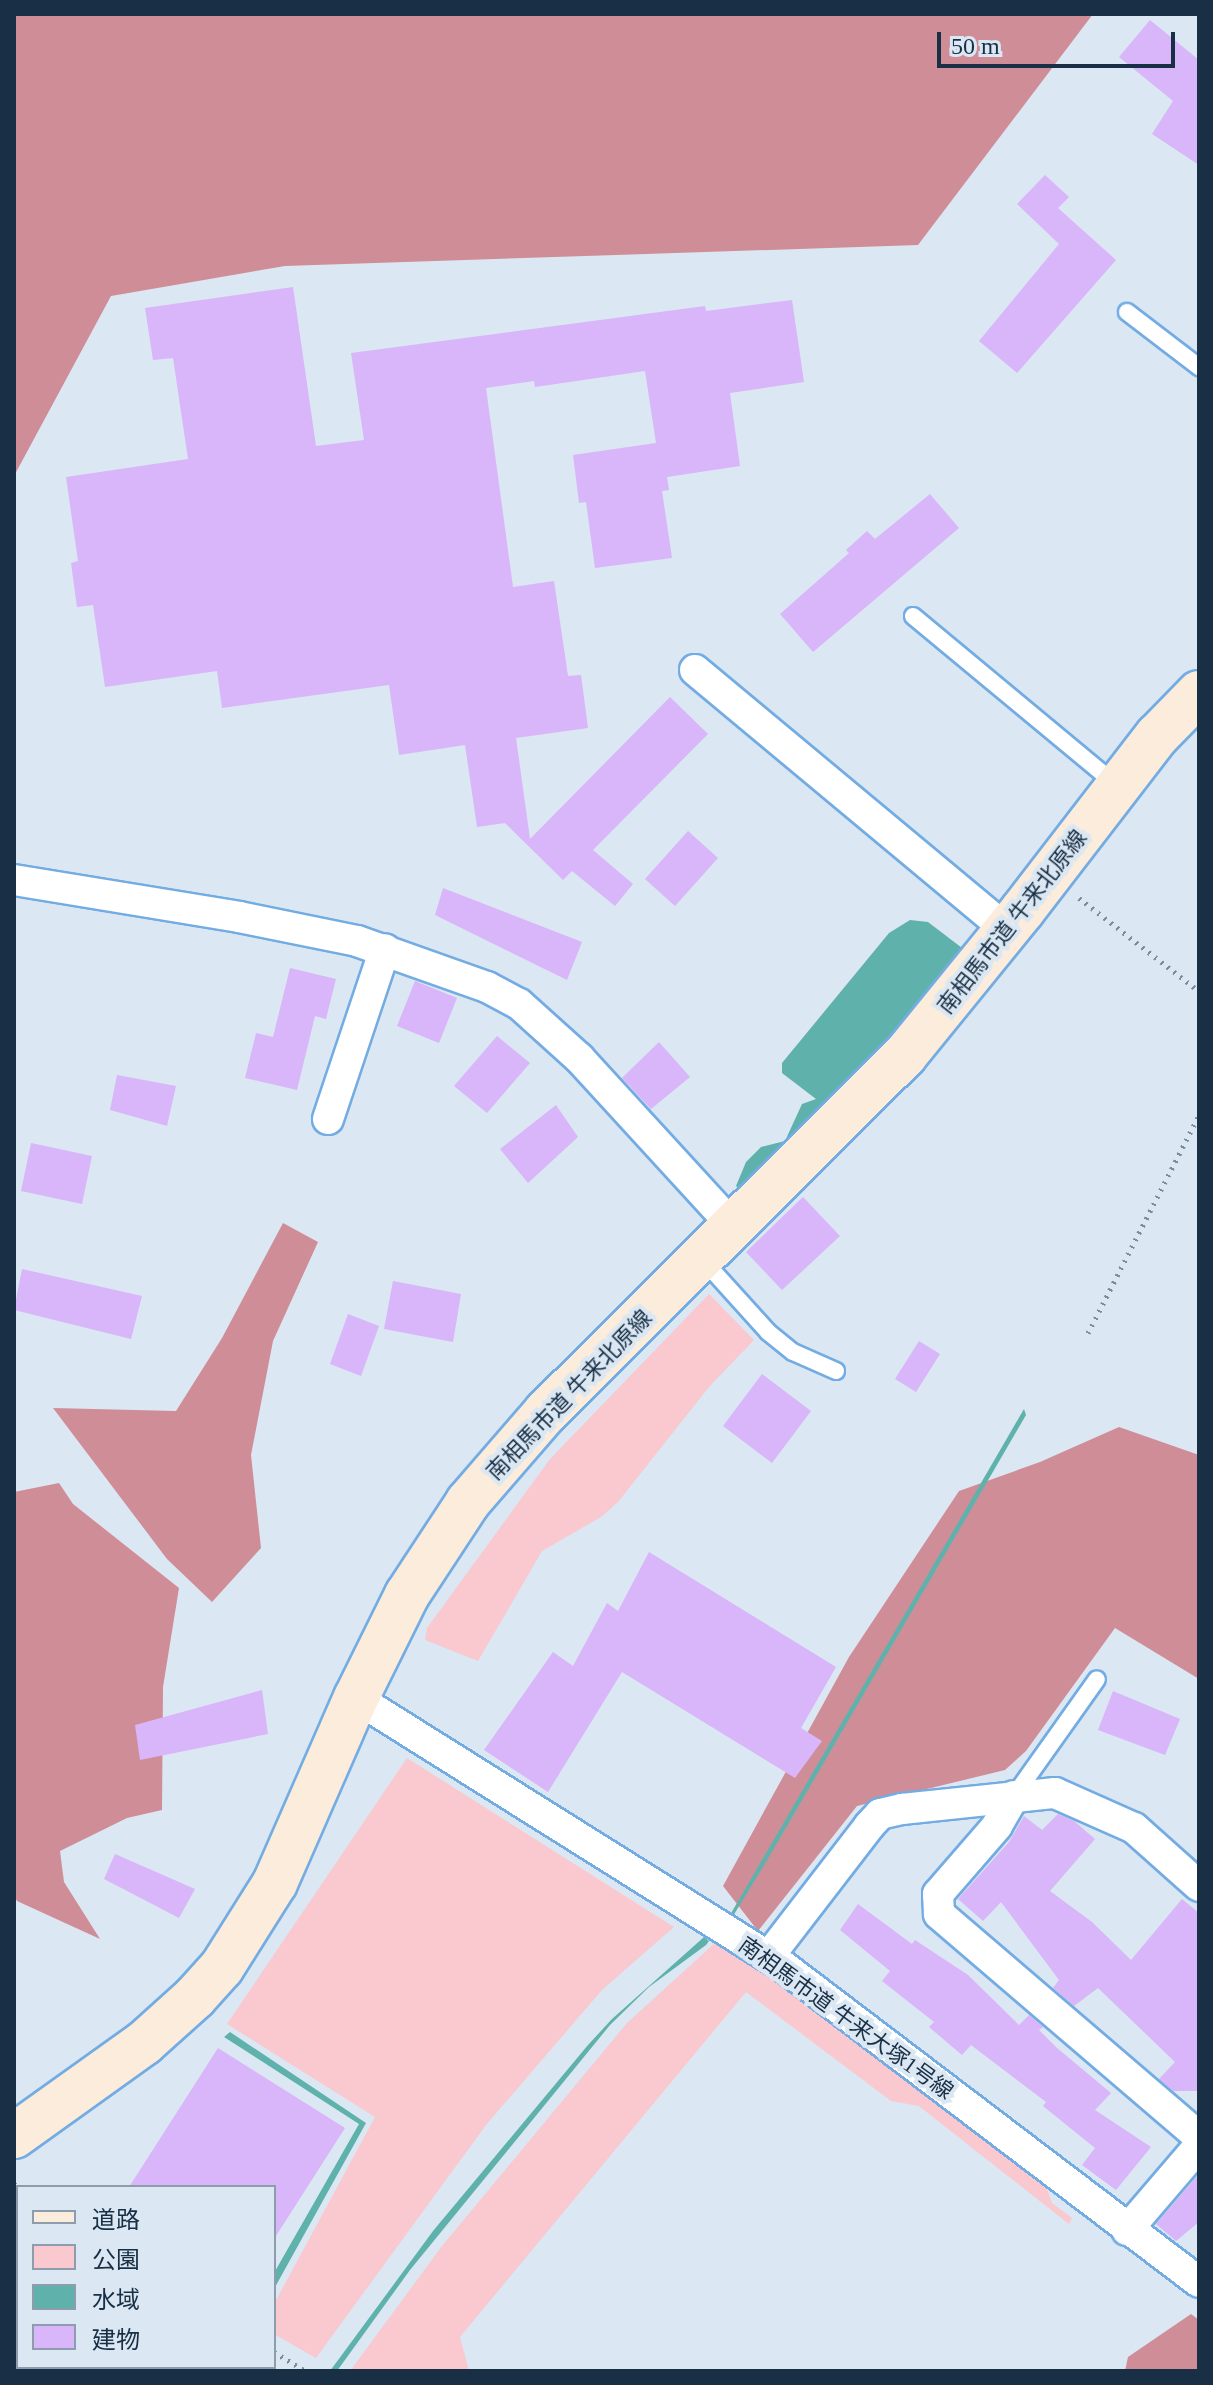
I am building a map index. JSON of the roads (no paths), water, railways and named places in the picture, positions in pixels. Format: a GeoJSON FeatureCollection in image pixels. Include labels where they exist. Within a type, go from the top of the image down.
{"type":"FeatureCollection","features":[{"type":"Feature","properties":{"kind":"street"},"geometry":{"type":"LineString","coordinates":[[695,670],[1007,930]]}},
{"type":"Feature","properties":{"kind":"street","name":"南相馬市道 牛来北原線"},"geometry":{"type":"LineString","coordinates":[[14,2136],[144,2043],[180,2012],[222,1967],[275,1883],[356,1698],[407,1595],[468,1502],[546,1412],[896,1064],[1007,930],[1157,736],[1199,693]]}},
{"type":"Feature","properties":{"kind":"street"},"geometry":{"type":"LineString","coordinates":[[14,880],[239,917],[385,949],[443,969],[519,1004],[579,1058],[734,1227]]}},
{"type":"Feature","properties":{"kind":"street"},"geometry":{"type":"LineString","coordinates":[[328,1119],[385,949]]}},
{"type":"Feature","properties":{"kind":"street","name":"南相馬市道 牛来大塚1号線"},"geometry":{"type":"LineString","coordinates":[[356,1698],[769,1956],[1199,2282]]}},
{"type":"Feature","properties":{"kind":"street"},"geometry":{"type":"LineString","coordinates":[[769,1956],[880,1814],[1055,1793],[1134,1828],[1199,1886]]}},
{"type":"Feature","properties":{"kind":"street"},"geometry":{"type":"LineString","coordinates":[[1014,1796],[997,1826],[938,1894],[939,1914],[1199,2137]]}},
{"type":"Feature","properties":{"kind":"street"},"geometry":{"type":"LineString","coordinates":[[1127,2230],[1199,2146]]}},
{"type":"Feature","properties":{"kind":"lane"},"geometry":{"type":"LineString","coordinates":[[1127,312],[1199,367]]}},
{"type":"Feature","properties":{"kind":"lane"},"geometry":{"type":"LineString","coordinates":[[913,616],[1118,786]]}},
{"type":"Feature","properties":{"kind":"lane"},"geometry":{"type":"LineString","coordinates":[[702,1259],[768,1332],[793,1352],[836,1371]]}},
{"type":"Feature","properties":{"kind":"lane"},"geometry":{"type":"LineString","coordinates":[[1014,1796],[1097,1679]]}},
{"type":"Feature","properties":{"kind":"water"},"geometry":{"type":"Polygon","coordinates":[[[910,920],[928,922],[966,951],[880,1053],[743,1192],[736,1186],[746,1162],[761,1147],[785,1141],[802,1104],[816,1099],[782,1073],[782,1063],[889,933],[910,920]]]}},
{"type":"Feature","properties":{"kind":"water"},"geometry":{"type":"Polygon","coordinates":[[[1024,1409],[1026,1415],[766,1862],[733,1916],[730,1915],[1024,1409]]]}},
{"type":"Feature","properties":{"kind":"water"},"geometry":{"type":"Polygon","coordinates":[[[704,1937],[709,1941],[706,1945],[649,1987],[610,2025],[410,2270],[337,2371],[330,2371],[433,2231],[588,2045],[612,2019],[704,1937]]]}},
{"type":"Feature","properties":{"kind":"water"},"geometry":{"type":"Polygon","coordinates":[[[230,2032],[366,2123],[276,2285],[276,2269],[359,2124],[224,2037],[230,2032]]]}}]}
